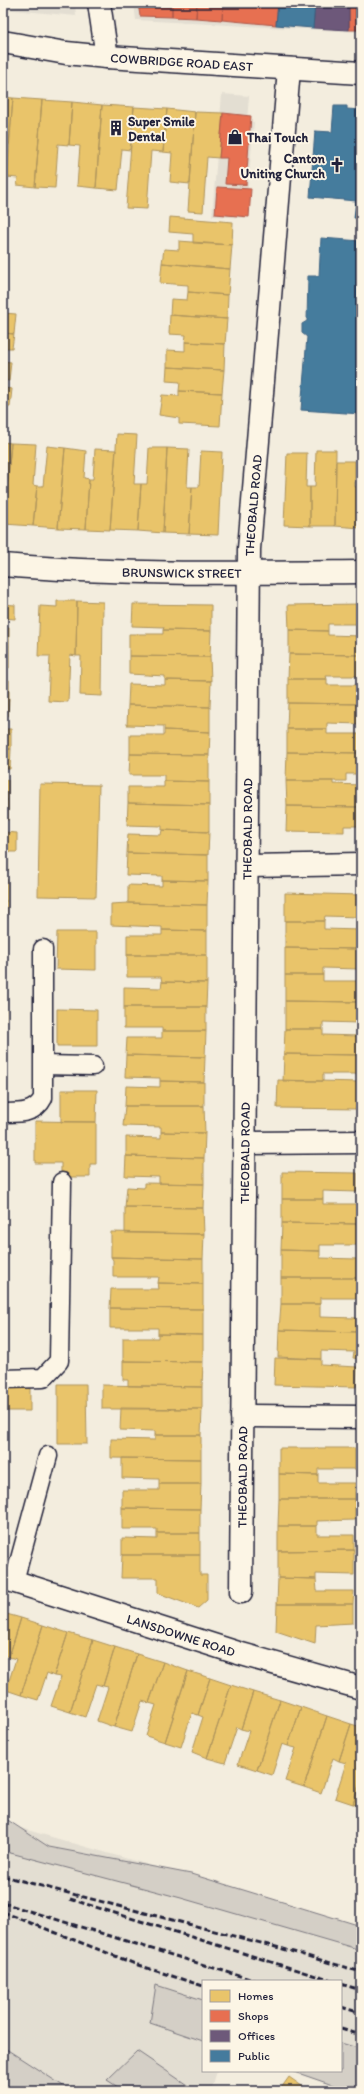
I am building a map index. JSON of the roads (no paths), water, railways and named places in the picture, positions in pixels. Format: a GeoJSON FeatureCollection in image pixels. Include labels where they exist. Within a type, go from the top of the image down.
{"type":"FeatureCollection","features":[{"type":"Feature","properties":{"kind":"street"},"geometry":{"type":"LineString","coordinates":[[99,3],[107,57]]}},
{"type":"Feature","properties":{"kind":"street","name":"COWBRIDGE ROAD EAST"},"geometry":{"type":"LineString","coordinates":[[3,42],[66,53],[107,57],[361,73]]}},
{"type":"Feature","properties":{"kind":"street","name":"THEOBALD ROAD"},"geometry":{"type":"LineString","coordinates":[[241,1592],[248,866],[249,573],[252,509],[289,69]]}},
{"type":"Feature","properties":{"kind":"street","name":"BRUNSWICK STREET"},"geometry":{"type":"LineString","coordinates":[[3,565],[70,570],[249,573],[361,572]]}},
{"type":"Feature","properties":{"kind":"street"},"geometry":{"type":"LineString","coordinates":[[248,866],[361,864]]}},
{"type":"Feature","properties":{"kind":"street"},"geometry":{"type":"LineString","coordinates":[[245,1143],[361,1142]]}},
{"type":"Feature","properties":{"kind":"street"},"geometry":{"type":"LineString","coordinates":[[242,1416],[361,1416]]}},
{"type":"Feature","properties":{"kind":"street","name":"LANSDOWNE ROAD"},"geometry":{"type":"LineString","coordinates":[[8,1580],[238,1653],[361,1688]]}},
{"type":"Feature","properties":{"kind":"lane"},"geometry":{"type":"LineString","coordinates":[[3,1113],[30,1111],[39,1105],[43,1098],[43,949]]}},
{"type":"Feature","properties":{"kind":"lane"},"geometry":{"type":"LineString","coordinates":[[43,1065],[93,1066]]}},
{"type":"Feature","properties":{"kind":"lane"},"geometry":{"type":"LineString","coordinates":[[3,1379],[43,1378],[59,1361],[62,1182]]}},
{"type":"Feature","properties":{"kind":"lane"},"geometry":{"type":"LineString","coordinates":[[8,1580],[48,1456]]}},
{"type":"Feature","properties":{"kind":"railway"},"geometry":{"type":"LineString","coordinates":[[3,1876],[280,1948],[361,1972]]}},
{"type":"Feature","properties":{"kind":"railway"},"geometry":{"type":"LineString","coordinates":[[70,1899],[329,1980]]}},
{"type":"Feature","properties":{"kind":"railway"},"geometry":{"type":"LineString","coordinates":[[3,1903],[253,1980]]}},
{"type":"Feature","properties":{"kind":"railway"},"geometry":{"type":"LineString","coordinates":[[3,1912],[138,1965],[202,1986]]}},
{"type":"Feature","properties":{"kind":"railway"},"geometry":{"type":"LineString","coordinates":[[342,1984],[361,1990]]}},
{"type":"Feature","properties":{"kind":"railway"},"geometry":{"type":"LineString","coordinates":[[342,2007],[361,2013]]}},
{"type":"Feature","properties":{"kind":"railway"},"geometry":{"type":"LineString","coordinates":[[342,2029],[361,2035]]}},
{"type":"Feature","properties":{"kind":"place","name":"Super Smile Dental"},"geometry":{"type":"Point","coordinates":[116,128]}},
{"type":"Feature","properties":{"kind":"place","name":"Thai Touch"},"geometry":{"type":"Point","coordinates":[235,137]}},
{"type":"Feature","properties":{"kind":"place","name":"Canton Uniting Church"},"geometry":{"type":"Point","coordinates":[337,165]}}]}
